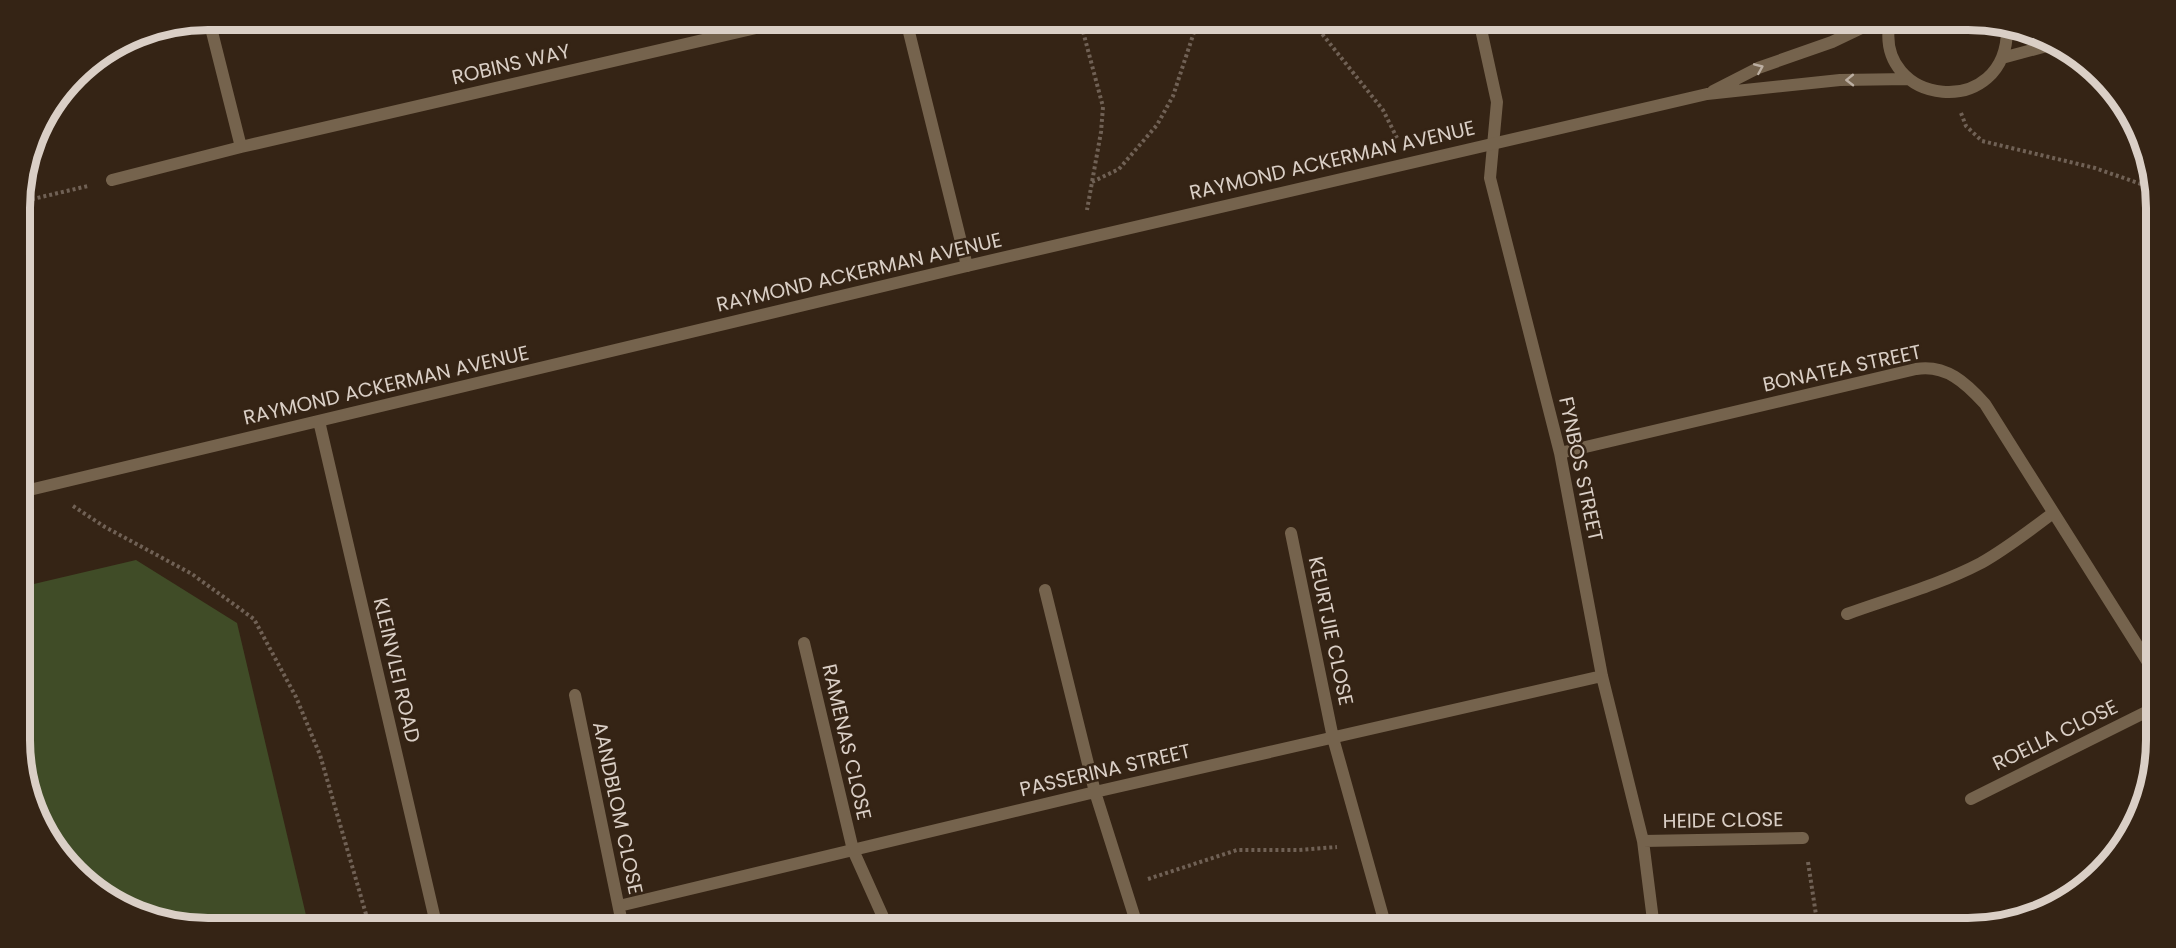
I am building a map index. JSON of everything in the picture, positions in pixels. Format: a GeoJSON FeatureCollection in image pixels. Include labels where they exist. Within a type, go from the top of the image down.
{"type":"FeatureCollection","features":[{"type":"Feature","properties":{"kind":"street"},"geometry":{"type":"LineString","coordinates":[[212,30],[241,147]]}},
{"type":"Feature","properties":{"kind":"street","name":"ROBINS WAY"},"geometry":{"type":"LineString","coordinates":[[112,180],[241,147],[747,30]]}},
{"type":"Feature","properties":{"kind":"street"},"geometry":{"type":"LineString","coordinates":[[908,30],[967,266]]}},
{"type":"Feature","properties":{"kind":"street","name":"FYNBOS STREET"},"geometry":{"type":"LineString","coordinates":[[1481,30],[1496,91],[1497,117],[1490,163],[1492,188],[1560,453],[1602,676],[1643,841],[1653,918]]}},
{"type":"Feature","properties":{"kind":"street","name":"RAYMOND ACKERMAN AVENUE"},"geometry":{"type":"LineString","coordinates":[[1707,94],[1758,68],[1832,42],[1857,30]]}},
{"type":"Feature","properties":{"kind":"street"},"geometry":{"type":"LineString","coordinates":[[1887,30],[1890,49],[1897,66],[1909,79],[1925,88],[1943,93],[1967,90],[1988,77],[2002,58],[2007,34]]}},
{"type":"Feature","properties":{"kind":"street"},"geometry":{"type":"LineString","coordinates":[[2002,58],[2043,47]]}},
{"type":"Feature","properties":{"kind":"street","name":"RAYMOND ACKERMAN AVENUE"},"geometry":{"type":"LineString","coordinates":[[30,490],[967,266],[1707,94],[1840,80],[1909,79]]}},
{"type":"Feature","properties":{"kind":"street","name":"BONATEA STREET"},"geometry":{"type":"LineString","coordinates":[[1560,453],[1928,367],[1940,369],[1962,381],[1985,404],[2146,659]]}},
{"type":"Feature","properties":{"kind":"street","name":"KLEINVLEI ROAD"},"geometry":{"type":"LineString","coordinates":[[319,421],[435,918]]}},
{"type":"Feature","properties":{"kind":"street"},"geometry":{"type":"LineString","coordinates":[[1847,614],[1979,564],[2053,513]]}},
{"type":"Feature","properties":{"kind":"street","name":"KEURTJIE CLOSE"},"geometry":{"type":"LineString","coordinates":[[1291,533],[1333,738],[1383,918]]}},
{"type":"Feature","properties":{"kind":"street"},"geometry":{"type":"LineString","coordinates":[[1045,591],[1095,792],[1135,918]]}},
{"type":"Feature","properties":{"kind":"street","name":"RAMENAS CLOSE"},"geometry":{"type":"LineString","coordinates":[[804,643],[853,850],[884,918]]}},
{"type":"Feature","properties":{"kind":"street","name":"PASSERINA STREET"},"geometry":{"type":"LineString","coordinates":[[619,906],[1095,792],[1602,676]]}},
{"type":"Feature","properties":{"kind":"street","name":"AANDBLOM CLOSE"},"geometry":{"type":"LineString","coordinates":[[575,695],[621,918]]}},
{"type":"Feature","properties":{"kind":"street","name":"ROELLA CLOSE"},"geometry":{"type":"LineString","coordinates":[[1971,799],[2146,712]]}},
{"type":"Feature","properties":{"kind":"street","name":"HEIDE CLOSE"},"geometry":{"type":"LineString","coordinates":[[1643,841],[1803,838]]}},
{"type":"Feature","properties":{"kind":"path"},"geometry":{"type":"LineString","coordinates":[[1083,30],[1103,107],[1101,132],[1087,210]]}},
{"type":"Feature","properties":{"kind":"path"},"geometry":{"type":"LineString","coordinates":[[1092,182],[1119,169],[1157,125],[1173,96],[1195,30]]}},
{"type":"Feature","properties":{"kind":"path"},"geometry":{"type":"LineString","coordinates":[[1319,30],[1383,110],[1397,138]]}},
{"type":"Feature","properties":{"kind":"path"},"geometry":{"type":"LineString","coordinates":[[1960,111],[1966,126],[1982,141],[2095,168],[2144,185]]}},
{"type":"Feature","properties":{"kind":"path"},"geometry":{"type":"LineString","coordinates":[[30,200],[112,180]]}},
{"type":"Feature","properties":{"kind":"path"},"geometry":{"type":"LineString","coordinates":[[71,505],[105,527],[192,574],[254,619],[296,697],[320,755],[367,918]]}},
{"type":"Feature","properties":{"kind":"path"},"geometry":{"type":"LineString","coordinates":[[1803,838],[1816,918]]}},
{"type":"Feature","properties":{"kind":"path"},"geometry":{"type":"LineString","coordinates":[[1125,887],[1238,850],[1299,850],[1364,845]]}},
{"type":"Feature","properties":{"kind":"green space"},"geometry":{"type":"Polygon","coordinates":[[[136,560],[237,623],[307,918],[208,918],[162,912],[119,894],[99,881],[67,849],[44,808],[36,786],[32,764],[30,585],[136,560]]]}}]}
